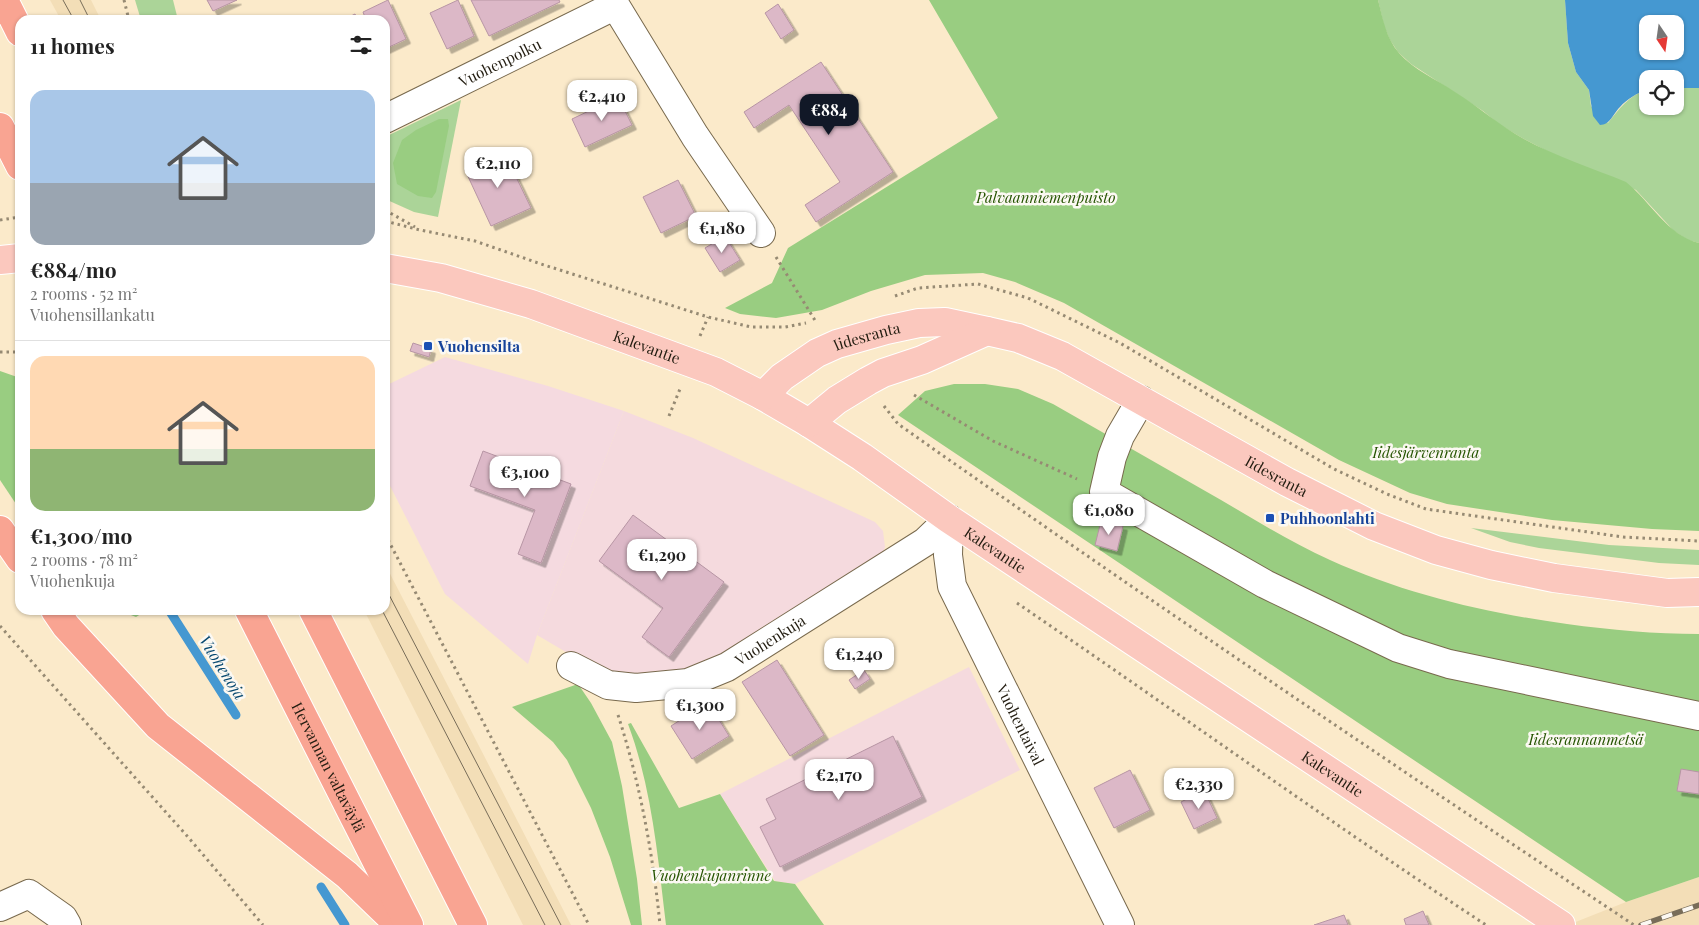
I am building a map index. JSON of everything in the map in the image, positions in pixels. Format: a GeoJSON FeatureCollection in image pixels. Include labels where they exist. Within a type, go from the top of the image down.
{"type":"FeatureCollection","features":[{"type":"Feature","properties":{"kind":"highway"},"geometry":{"type":"LineString","coordinates":[[4,0],[15,22]]}},
{"type":"Feature","properties":{"kind":"highway"},"geometry":{"type":"LineString","coordinates":[[0,127],[15,156]]}},
{"type":"Feature","properties":{"kind":"highway"},"geometry":{"type":"LineString","coordinates":[[0,530],[15,552]]}},
{"type":"Feature","properties":{"kind":"highway"},"geometry":{"type":"LineString","coordinates":[[58,615],[66,626],[158,726],[347,875],[400,925]]}},
{"type":"Feature","properties":{"kind":"highway","name":"Hervannan valtaväylä"},"geometry":{"type":"LineString","coordinates":[[251,615],[409,925]]}},
{"type":"Feature","properties":{"kind":"highway"},"geometry":{"type":"LineString","coordinates":[[316,615],[473,925]]}},
{"type":"Feature","properties":{"kind":"main road"},"geometry":{"type":"LineString","coordinates":[[0,260],[15,258]]}},
{"type":"Feature","properties":{"kind":"main road","name":"Kalevantie"},"geometry":{"type":"LineString","coordinates":[[390,269],[442,278],[532,304],[690,362],[763,396],[809,423],[862,458],[948,519],[1561,925]]}},
{"type":"Feature","properties":{"kind":"main road","name":"Iidesranta"},"geometry":{"type":"LineString","coordinates":[[763,396],[782,376],[803,361],[817,352],[837,344],[919,323],[945,322],[988,331],[1018,338],[1062,356],[1287,482],[1374,526],[1436,550],[1491,565],[1554,578],[1667,593],[1699,592]]}},
{"type":"Feature","properties":{"kind":"main road"},"geometry":{"type":"LineString","coordinates":[[809,423],[837,400],[868,381],[988,331]]}},
{"type":"Feature","properties":{"kind":"street","name":"Vuohenpolku"},"geometry":{"type":"LineString","coordinates":[[390,116],[613,3]]}},
{"type":"Feature","properties":{"kind":"street"},"geometry":{"type":"LineString","coordinates":[[613,3],[695,136],[761,234]]}},
{"type":"Feature","properties":{"kind":"street"},"geometry":{"type":"LineString","coordinates":[[1141,400],[1120,436],[1112,457],[1104,492],[1265,584],[1398,648],[1449,664],[1699,716]]}},
{"type":"Feature","properties":{"kind":"street","name":"Vuohenkuja"},"geometry":{"type":"LineString","coordinates":[[571,666],[608,685],[636,688],[688,682],[726,667],[926,542],[948,519]]}},
{"type":"Feature","properties":{"kind":"street","name":"Vuohentaival"},"geometry":{"type":"LineString","coordinates":[[948,519],[948,556],[952,586],[1120,925]]}},
{"type":"Feature","properties":{"kind":"street"},"geometry":{"type":"LineString","coordinates":[[0,907],[29,894],[64,918],[67,925]]}},
{"type":"Feature","properties":{"kind":"path"},"geometry":{"type":"LineString","coordinates":[[124,0],[128,15]]}},
{"type":"Feature","properties":{"kind":"path"},"geometry":{"type":"LineString","coordinates":[[390,213],[420,230]]}},
{"type":"Feature","properties":{"kind":"path"},"geometry":{"type":"LineString","coordinates":[[0,220],[15,218]]}},
{"type":"Feature","properties":{"kind":"path"},"geometry":{"type":"LineString","coordinates":[[390,222],[475,241],[541,264],[716,319],[751,327],[785,327],[816,322]]}},
{"type":"Feature","properties":{"kind":"path"},"geometry":{"type":"LineString","coordinates":[[761,234],[816,322],[837,344]]}},
{"type":"Feature","properties":{"kind":"path"},"geometry":{"type":"LineString","coordinates":[[890,297],[918,288],[978,284],[1028,298],[1120,343],[1334,469],[1387,494],[1426,509],[1614,536],[1699,541]]}},
{"type":"Feature","properties":{"kind":"path"},"geometry":{"type":"LineString","coordinates":[[0,352],[15,352]]}},
{"type":"Feature","properties":{"kind":"path"},"geometry":{"type":"LineString","coordinates":[[868,381],[898,424],[1480,824],[1634,925]]}},
{"type":"Feature","properties":{"kind":"path"},"geometry":{"type":"LineString","coordinates":[[912,394],[993,441],[1104,492]]}},
{"type":"Feature","properties":{"kind":"path"},"geometry":{"type":"LineString","coordinates":[[390,544],[590,925]]}},
{"type":"Feature","properties":{"kind":"path"},"geometry":{"type":"LineString","coordinates":[[1012,599],[1158,699],[1282,788],[1486,925]]}},
{"type":"Feature","properties":{"kind":"path"},"geometry":{"type":"LineString","coordinates":[[0,626],[188,837],[263,925]]}},
{"type":"Feature","properties":{"kind":"path"},"geometry":{"type":"LineString","coordinates":[[608,685],[635,771],[646,829],[660,925]]}},
{"type":"Feature","properties":{"kind":"shaded area"},"geometry":{"type":"Polygon","coordinates":[[[50,0],[91,0],[98,15],[58,15],[50,0]]]}},
{"type":"Feature","properties":{"kind":"shaded area"},"geometry":{"type":"Polygon","coordinates":[[[445,357],[548,386],[624,411],[537,635],[528,664],[445,594],[390,486],[390,384],[445,357]]]}},
{"type":"Feature","properties":{"kind":"shaded area"},"geometry":{"type":"Polygon","coordinates":[[[624,411],[693,438],[875,522],[883,531],[885,547],[881,557],[689,676],[622,679],[593,668],[537,635],[624,411]]]}},
{"type":"Feature","properties":{"kind":"shaded area"},"geometry":{"type":"Polygon","coordinates":[[[390,574],[571,925],[523,925],[367,615],[390,615],[390,574]]]}},
{"type":"Feature","properties":{"kind":"shaded area"},"geometry":{"type":"Polygon","coordinates":[[[969,667],[1020,770],[795,884],[775,881],[720,794],[969,667]]]}},
{"type":"Feature","properties":{"kind":"shaded area"},"geometry":{"type":"Polygon","coordinates":[[[1699,877],[1699,925],[1568,925],[1626,902],[1699,877]]]}},
{"type":"Feature","properties":{"kind":"green space"},"geometry":{"type":"Polygon","coordinates":[[[135,0],[173,0],[177,15],[140,15],[135,0]]]}},
{"type":"Feature","properties":{"kind":"green space"},"geometry":{"type":"Polygon","coordinates":[[[929,0],[1378,0],[1391,41],[1399,53],[1411,64],[1524,139],[1562,157],[1626,182],[1668,225],[1688,239],[1699,243],[1699,531],[1652,529],[1552,520],[1447,504],[1410,493],[1339,460],[1064,303],[1015,282],[983,273],[925,275],[871,291],[822,310],[776,318],[740,314],[725,308],[772,283],[788,248],[998,118],[929,0]]]}},
{"type":"Feature","properties":{"kind":"green space"},"geometry":{"type":"Polygon","coordinates":[[[1378,0],[1565,0],[1568,43],[1576,72],[1589,90],[1591,106],[1608,123],[1625,103],[1639,93],[1639,115],[1684,115],[1684,88],[1699,88],[1699,243],[1688,240],[1674,231],[1636,190],[1524,139],[1500,125],[1483,111],[1411,64],[1398,52],[1384,26],[1378,0]]]}},
{"type":"Feature","properties":{"kind":"green space"},"geometry":{"type":"Polygon","coordinates":[[[461,100],[438,217],[414,212],[390,201],[390,135],[461,100]]]}},
{"type":"Feature","properties":{"kind":"green space"},"geometry":{"type":"Polygon","coordinates":[[[439,119],[448,119],[449,126],[436,192],[432,198],[418,196],[397,184],[393,163],[402,140],[416,130],[439,119]]]}},
{"type":"Feature","properties":{"kind":"green space"},"geometry":{"type":"Polygon","coordinates":[[[0,371],[15,376],[15,502],[0,480],[0,371]]]}},
{"type":"Feature","properties":{"kind":"green space","name":"Iidesrannanmetsä"},"geometry":{"type":"Polygon","coordinates":[[[954,384],[985,384],[1018,389],[1053,404],[1288,539],[1330,560],[1387,583],[1446,601],[1506,614],[1616,630],[1699,634],[1699,877],[1626,902],[898,415],[925,391],[954,384]]]}},
{"type":"Feature","properties":{"kind":"green space"},"geometry":{"type":"Polygon","coordinates":[[[1471,528],[1609,545],[1699,550],[1699,565],[1659,563],[1539,548],[1510,542],[1471,528]]]}},
{"type":"Feature","properties":{"kind":"green space"},"geometry":{"type":"Polygon","coordinates":[[[578,684],[591,703],[612,742],[622,786],[637,879],[642,925],[631,925],[610,857],[591,808],[567,760],[553,742],[512,707],[578,684]]]}},
{"type":"Feature","properties":{"kind":"green space","name":"Vuohenkujanrinne"},"geometry":{"type":"Polygon","coordinates":[[[631,723],[679,808],[720,794],[774,881],[795,884],[824,925],[666,925],[653,823],[643,773],[628,724],[631,723]]]}},
{"type":"Feature","properties":{"kind":"water"},"geometry":{"type":"Polygon","coordinates":[[[1565,0],[1699,0],[1699,88],[1684,88],[1684,70],[1639,70],[1639,94],[1620,107],[1609,121],[1600,125],[1593,116],[1589,90],[1576,72],[1568,43],[1565,0]]]}},
{"type":"Feature","properties":{"kind":"building"},"geometry":{"type":"Polygon","coordinates":[[[207,0],[237,0],[213,11],[207,0]]]}},
{"type":"Feature","properties":{"kind":"building"},"geometry":{"type":"Polygon","coordinates":[[[388,0],[406,39],[390,47],[390,15],[364,15],[363,12],[388,0]]]}},
{"type":"Feature","properties":{"kind":"building"},"geometry":{"type":"Polygon","coordinates":[[[458,0],[474,36],[447,49],[430,13],[458,0]]]}},
{"type":"Feature","properties":{"kind":"building"},"geometry":{"type":"Polygon","coordinates":[[[471,0],[559,0],[560,2],[489,36],[471,0]]]}},
{"type":"Feature","properties":{"kind":"building"},"geometry":{"type":"Polygon","coordinates":[[[778,4],[794,30],[781,39],[765,13],[778,4]]]}},
{"type":"Feature","properties":{"kind":"building"},"geometry":{"type":"Polygon","coordinates":[[[821,62],[893,172],[816,222],[805,205],[840,182],[789,105],[754,128],[744,112],[821,62]]]}},
{"type":"Feature","properties":{"kind":"building"},"geometry":{"type":"Polygon","coordinates":[[[618,97],[632,125],[585,147],[572,119],[618,97]]]}},
{"type":"Feature","properties":{"kind":"building"},"geometry":{"type":"Polygon","coordinates":[[[504,152],[531,208],[491,226],[465,170],[504,152]]]}},
{"type":"Feature","properties":{"kind":"building"},"geometry":{"type":"Polygon","coordinates":[[[678,180],[696,216],[661,233],[643,197],[678,180]]]}},
{"type":"Feature","properties":{"kind":"building"},"geometry":{"type":"Polygon","coordinates":[[[725,236],[740,260],[720,272],[705,248],[725,236]]]}},
{"type":"Feature","properties":{"kind":"building"},"geometry":{"type":"Polygon","coordinates":[[[413,343],[431,349],[429,357],[410,351],[413,343]]]}},
{"type":"Feature","properties":{"kind":"building"},"geometry":{"type":"Polygon","coordinates":[[[483,451],[571,484],[541,563],[518,554],[535,510],[470,486],[483,451]]]}},
{"type":"Feature","properties":{"kind":"building"},"geometry":{"type":"Polygon","coordinates":[[[633,515],[724,582],[669,657],[642,637],[663,608],[599,561],[633,515]]]}},
{"type":"Feature","properties":{"kind":"building"},"geometry":{"type":"Polygon","coordinates":[[[1101,521],[1123,526],[1117,551],[1095,545],[1101,521]]]}},
{"type":"Feature","properties":{"kind":"building"},"geometry":{"type":"Polygon","coordinates":[[[777,660],[824,735],[790,756],[742,682],[777,660]]]}},
{"type":"Feature","properties":{"kind":"building"},"geometry":{"type":"Polygon","coordinates":[[[864,670],[870,679],[855,689],[849,680],[864,670]]]}},
{"type":"Feature","properties":{"kind":"building"},"geometry":{"type":"Polygon","coordinates":[[[708,702],[729,736],[692,759],[671,726],[708,702]]]}},
{"type":"Feature","properties":{"kind":"building"},"geometry":{"type":"Polygon","coordinates":[[[893,736],[922,797],[780,867],[760,827],[776,819],[766,799],[893,736]]]}},
{"type":"Feature","properties":{"kind":"building"},"geometry":{"type":"Polygon","coordinates":[[[1681,769],[1699,772],[1699,794],[1677,791],[1681,769]]]}},
{"type":"Feature","properties":{"kind":"building"},"geometry":{"type":"Polygon","coordinates":[[[1130,770],[1150,810],[1114,828],[1094,788],[1130,770]]]}},
{"type":"Feature","properties":{"kind":"building"},"geometry":{"type":"Polygon","coordinates":[[[1204,790],[1217,818],[1194,829],[1181,802],[1204,790]]]}},
{"type":"Feature","properties":{"kind":"building"},"geometry":{"type":"Polygon","coordinates":[[[1423,911],[1429,925],[1406,925],[1404,919],[1423,911]]]}},
{"type":"Feature","properties":{"kind":"building"},"geometry":{"type":"Polygon","coordinates":[[[1344,915],[1348,925],[1314,925],[1344,915]]]}},
{"type":"Feature","properties":{"kind":"waterway","name":"Vuohenoja"},"geometry":{"type":"LineString","coordinates":[[172,615],[236,715]]}},
{"type":"Feature","properties":{"kind":"waterway","name":"Vuohenoja"},"geometry":{"type":"LineString","coordinates":[[321,887],[345,925]]}},
{"type":"Feature","properties":{"kind":"tram line"},"geometry":{"type":"LineString","coordinates":[[63,0],[71,15]]}},
{"type":"Feature","properties":{"kind":"tram line"},"geometry":{"type":"LineString","coordinates":[[80,0],[88,15]]}},
{"type":"Feature","properties":{"kind":"tram line"},"geometry":{"type":"LineString","coordinates":[[390,597],[561,925]]}},
{"type":"Feature","properties":{"kind":"tram line"},"geometry":{"type":"LineString","coordinates":[[385,615],[545,925]]}},
{"type":"Feature","properties":{"kind":"railway"},"geometry":{"type":"LineString","coordinates":[[1641,925],[1699,905]]}},
{"type":"Feature","properties":{"kind":"place","name":"Vuohensilta"},"geometry":{"type":"Point","coordinates":[428,346]}},
{"type":"Feature","properties":{"kind":"place","name":"Puhhoonlahti"},"geometry":{"type":"Point","coordinates":[1270,518]}},
{"type":"Feature","properties":{"kind":"park label","name":"Palvaanniemenpuisto"},"geometry":{"type":"Point","coordinates":[1046,197]}},
{"type":"Feature","properties":{"kind":"park label","name":"Iidesjärvenranta"},"geometry":{"type":"Point","coordinates":[1426,452]}}]}
